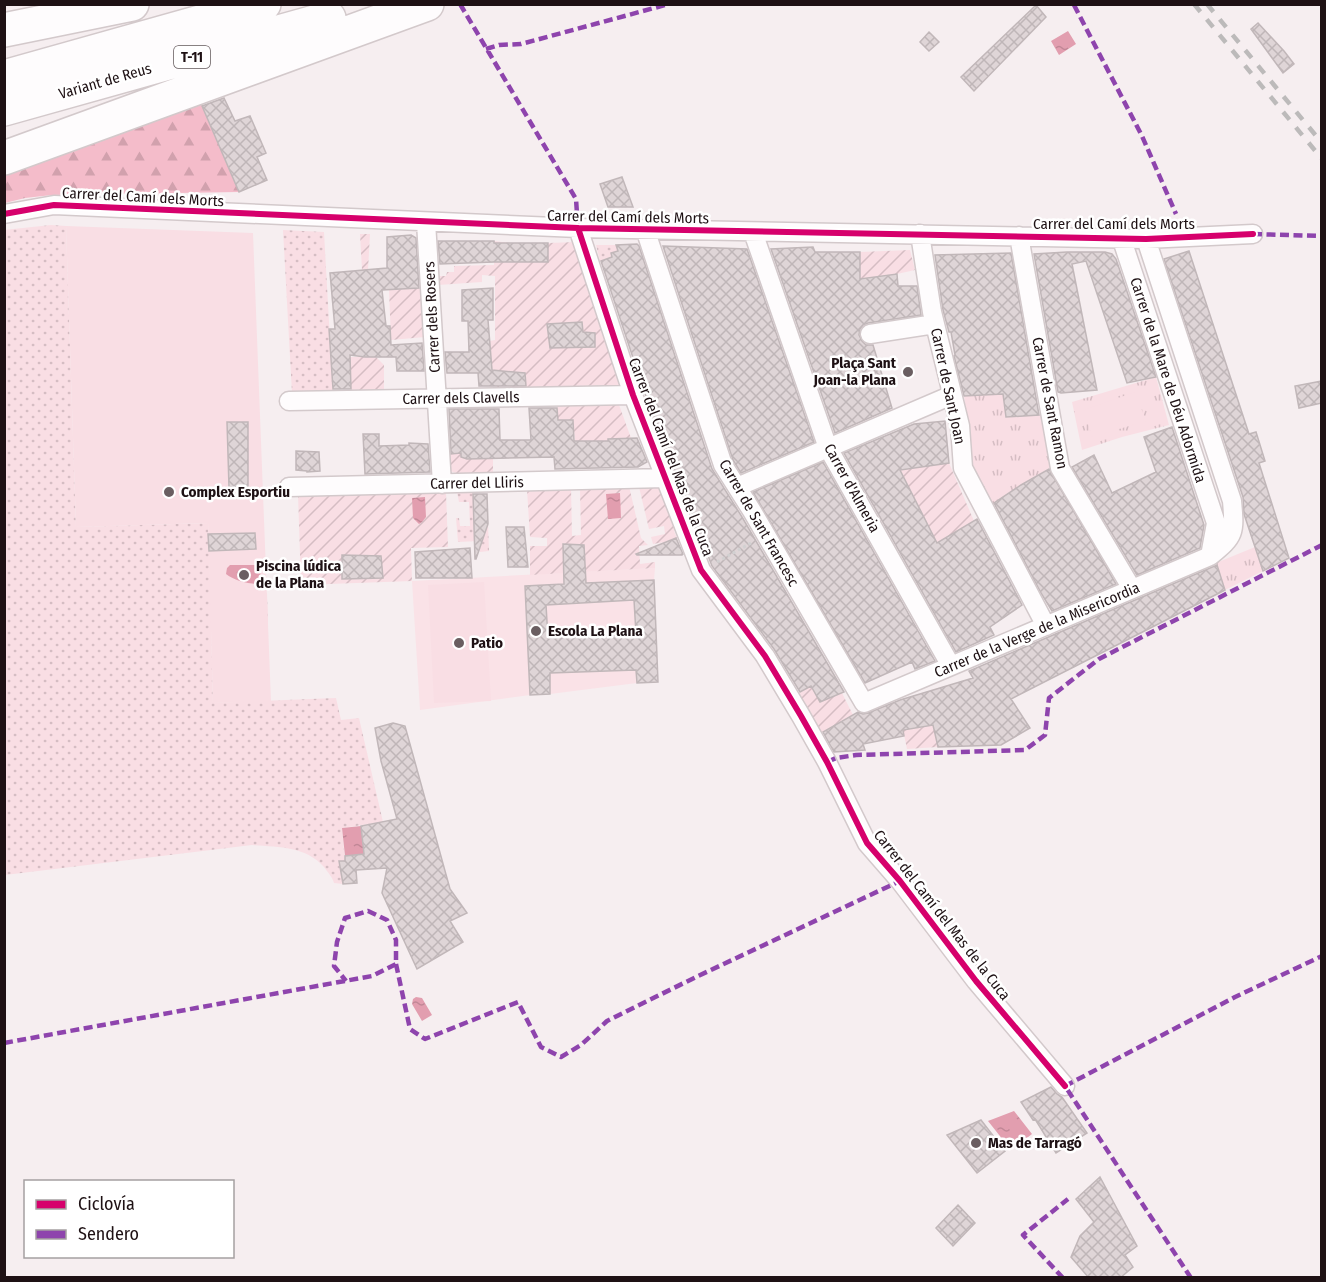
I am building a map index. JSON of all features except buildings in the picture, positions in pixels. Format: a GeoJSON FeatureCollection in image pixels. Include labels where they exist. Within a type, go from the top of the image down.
{"type":"FeatureCollection","features":[{"type":"Feature","properties":{"kind":"highway"},"geometry":{"type":"LineString","coordinates":[[4,30],[132,4]]}},
{"type":"Feature","properties":{"kind":"highway","name":"Variant de Reus"},"geometry":{"type":"LineString","coordinates":[[4,77],[264,4]]}},
{"type":"Feature","properties":{"kind":"highway","name":"Variant de Reus"},"geometry":{"type":"LineString","coordinates":[[4,109],[379,4]]}},
{"type":"Feature","properties":{"kind":"highway"},"geometry":{"type":"LineString","coordinates":[[4,158],[427,4]]}},
{"type":"Feature","properties":{"kind":"street","name":"Carrer del Camí dels Morts"},"geometry":{"type":"LineString","coordinates":[[4,214],[54,205],[645,230],[1146,239],[1253,234]]}},
{"type":"Feature","properties":{"kind":"street","name":"Carrer dels Rosers"},"geometry":{"type":"LineString","coordinates":[[426,222],[442,484]]}},
{"type":"Feature","properties":{"kind":"street","name":"Carrer del Camí del Mas de la Cuca"},"geometry":{"type":"LineString","coordinates":[[578,228],[633,395],[701,570],[765,656],[827,762],[867,843],[900,881],[976,981],[1065,1086]]}},
{"type":"Feature","properties":{"kind":"street","name":"Carrer de Sant Francesc"},"geometry":{"type":"LineString","coordinates":[[645,230],[723,465],[864,703]]}},
{"type":"Feature","properties":{"kind":"street","name":"Carrer d'Almeria"},"geometry":{"type":"LineString","coordinates":[[753,232],[828,448],[951,666]]}},
{"type":"Feature","properties":{"kind":"street","name":"Carrer de Sant Joan"},"geometry":{"type":"LineString","coordinates":[[920,234],[935,324],[960,426],[963,468],[1046,626]]}},
{"type":"Feature","properties":{"kind":"street","name":"Carrer de Sant Ramon"},"geometry":{"type":"LineString","coordinates":[[1019,236],[1060,468],[1132,589]]}},
{"type":"Feature","properties":{"kind":"street","name":"Carrer de la Mare de Déu Adormida"},"geometry":{"type":"LineString","coordinates":[[1121,237],[1216,523],[1210,556]]}},
{"type":"Feature","properties":{"kind":"street","name":"Carrer de la Mare de Déu Adormida"},"geometry":{"type":"LineString","coordinates":[[1146,239],[1232,501],[1234,525]]}},
{"type":"Feature","properties":{"kind":"street"},"geometry":{"type":"LineString","coordinates":[[870,334],[935,324]]}},
{"type":"Feature","properties":{"kind":"street","name":"Carrer dels Clavells"},"geometry":{"type":"LineString","coordinates":[[289,402],[633,395]]}},
{"type":"Feature","properties":{"kind":"street"},"geometry":{"type":"LineString","coordinates":[[737,487],[952,395]]}},
{"type":"Feature","properties":{"kind":"street","name":"Carrer del Lliris"},"geometry":{"type":"LineString","coordinates":[[290,487],[665,478]]}},
{"type":"Feature","properties":{"kind":"street"},"geometry":{"type":"LineString","coordinates":[[1210,556],[1228,542],[1234,525],[1216,523]]}},
{"type":"Feature","properties":{"kind":"street","name":"Carrer de la Verge de la Misericordia"},"geometry":{"type":"LineString","coordinates":[[864,703],[1210,556]]}},
{"type":"Feature","properties":{"kind":"path"},"geometry":{"type":"LineString","coordinates":[[716,562],[766,536]]}},
{"type":"Feature","properties":{"kind":"shaded area","name":"Escola La Plana"},"geometry":{"type":"Polygon","coordinates":[[[655,568],[658,682],[530,695],[420,710],[412,581],[655,568]]]}},
{"type":"Feature","properties":{"kind":"green space"},"geometry":{"type":"Polygon","coordinates":[[[200,100],[239,192],[52,195],[5,203],[4,168],[200,100]]]}},
{"type":"Feature","properties":{"kind":"green space"},"geometry":{"type":"Polygon","coordinates":[[[51,225],[66,226],[76,527],[208,523],[210,577],[267,593],[268,622],[211,623],[213,703],[336,698],[341,720],[359,718],[383,822],[342,828],[345,861],[339,861],[343,884],[334,883],[317,860],[300,851],[252,845],[5,875],[4,230],[51,225]]]}},
{"type":"Feature","properties":{"kind":"green space","name":"Complex Esportiu"},"geometry":{"type":"Polygon","coordinates":[[[66,226],[253,233],[271,702],[213,703],[208,523],[76,527],[66,226]]]}},
{"type":"Feature","properties":{"kind":"green space"},"geometry":{"type":"Polygon","coordinates":[[[283,230],[324,232],[333,394],[292,393],[283,230]]]}},
{"type":"Feature","properties":{"kind":"green space"},"geometry":{"type":"Polygon","coordinates":[[[360,234],[370,234],[368,270],[362,270],[360,234]]]}},
{"type":"Feature","properties":{"kind":"green space"},"geometry":{"type":"Polygon","coordinates":[[[494,241],[511,243],[511,262],[547,262],[548,243],[577,242],[624,385],[510,388],[509,373],[499,373],[499,387],[497,387],[497,370],[486,370],[489,341],[495,340],[495,276],[482,275],[482,282],[438,285],[438,276],[446,276],[447,272],[454,272],[454,266],[494,265],[494,241]]]}},
{"type":"Feature","properties":{"kind":"green space"},"geometry":{"type":"Polygon","coordinates":[[[596,245],[616,245],[618,251],[611,253],[612,257],[600,261],[596,245]]]}},
{"type":"Feature","properties":{"kind":"green space"},"geometry":{"type":"Polygon","coordinates":[[[910,250],[915,270],[860,279],[860,252],[910,250]]]}},
{"type":"Feature","properties":{"kind":"green space"},"geometry":{"type":"Polygon","coordinates":[[[423,289],[425,337],[391,340],[389,290],[423,289]]]}},
{"type":"Feature","properties":{"kind":"green space"},"geometry":{"type":"Polygon","coordinates":[[[341,357],[376,357],[384,365],[384,391],[351,393],[350,368],[341,357]]]}},
{"type":"Feature","properties":{"kind":"green space"},"geometry":{"type":"Polygon","coordinates":[[[1156,377],[1169,425],[1082,450],[1072,402],[1156,377]]]}},
{"type":"Feature","properties":{"kind":"green space"},"geometry":{"type":"Polygon","coordinates":[[[1135,392],[1146,421],[1092,437],[1084,410],[1135,392]]]}},
{"type":"Feature","properties":{"kind":"green space"},"geometry":{"type":"Polygon","coordinates":[[[1003,394],[1006,417],[1041,415],[1051,467],[992,505],[974,472],[964,396],[1003,394]]]}},
{"type":"Feature","properties":{"kind":"green space"},"geometry":{"type":"Polygon","coordinates":[[[557,402],[618,402],[631,438],[608,439],[608,442],[575,441],[573,420],[558,420],[557,402]]]}},
{"type":"Feature","properties":{"kind":"green space"},"geometry":{"type":"Polygon","coordinates":[[[461,453],[461,456],[466,456],[467,459],[493,459],[493,474],[459,474],[450,471],[446,454],[461,453]]]}},
{"type":"Feature","properties":{"kind":"green space"},"geometry":{"type":"Polygon","coordinates":[[[949,463],[974,521],[937,543],[900,470],[949,463]]]}},
{"type":"Feature","properties":{"kind":"green space"},"geometry":{"type":"Polygon","coordinates":[[[662,485],[680,527],[674,531],[677,538],[653,544],[651,537],[665,534],[664,526],[649,529],[639,487],[662,485]]]}},
{"type":"Feature","properties":{"kind":"green space"},"geometry":{"type":"Polygon","coordinates":[[[629,486],[641,538],[648,545],[639,546],[640,564],[655,562],[655,568],[530,575],[530,546],[547,546],[547,538],[530,537],[527,489],[571,487],[572,536],[581,535],[580,489],[629,486]]]}},
{"type":"Feature","properties":{"kind":"green space"},"geometry":{"type":"Polygon","coordinates":[[[409,491],[446,492],[448,547],[411,548],[412,581],[301,585],[298,494],[408,494],[409,491]]]}},
{"type":"Feature","properties":{"kind":"green space"},"geometry":{"type":"Polygon","coordinates":[[[457,492],[473,492],[474,536],[484,536],[488,524],[489,551],[480,552],[478,541],[458,542],[456,518],[459,518],[460,526],[470,526],[469,502],[459,502],[457,492]]]}},
{"type":"Feature","properties":{"kind":"green space"},"geometry":{"type":"Polygon","coordinates":[[[1255,547],[1263,571],[1225,590],[1216,563],[1255,547]]]}},
{"type":"Feature","properties":{"kind":"green space","name":"Patio"},"geometry":{"type":"Polygon","coordinates":[[[484,582],[491,701],[434,703],[428,585],[484,582]]]}},
{"type":"Feature","properties":{"kind":"green space"},"geometry":{"type":"Polygon","coordinates":[[[811,686],[820,702],[842,693],[853,715],[819,734],[795,695],[811,686]]]}},
{"type":"Feature","properties":{"kind":"green space"},"geometry":{"type":"Polygon","coordinates":[[[932,719],[938,747],[907,749],[903,730],[923,727],[932,719]]]}},
{"type":"Feature","properties":{"kind":"water"},"geometry":{"type":"Polygon","coordinates":[[[1068,31],[1076,44],[1059,55],[1051,41],[1068,31]]]}},
{"type":"Feature","properties":{"kind":"water"},"geometry":{"type":"Polygon","coordinates":[[[620,493],[621,518],[608,519],[606,494],[620,493]]]}},
{"type":"Feature","properties":{"kind":"water"},"geometry":{"type":"Polygon","coordinates":[[[425,497],[426,517],[419,524],[413,518],[412,498],[425,497]]]}},
{"type":"Feature","properties":{"kind":"water","name":"Piscina lúdica de la Plana"},"geometry":{"type":"Polygon","coordinates":[[[230,565],[256,565],[260,569],[261,580],[258,584],[254,584],[233,578],[226,574],[230,565]]]}},
{"type":"Feature","properties":{"kind":"water"},"geometry":{"type":"Polygon","coordinates":[[[361,826],[364,854],[345,856],[342,828],[361,826]]]}},
{"type":"Feature","properties":{"kind":"water"},"geometry":{"type":"Polygon","coordinates":[[[416,997],[422,998],[432,1015],[422,1021],[412,1004],[416,997]]]}},
{"type":"Feature","properties":{"kind":"water"},"geometry":{"type":"Polygon","coordinates":[[[1014,1111],[1032,1134],[1011,1150],[988,1121],[1014,1111]]]}},
{"type":"Feature","properties":{"kind":"railway"},"geometry":{"type":"LineString","coordinates":[[1194,4],[1322,159]]}},
{"type":"Feature","properties":{"kind":"railway"},"geometry":{"type":"LineString","coordinates":[[1207,4],[1322,143]]}},
{"type":"Feature","properties":{"kind":"marked path"},"geometry":{"type":"LineString","coordinates":[[460,4],[576,199],[578,228]]}},
{"type":"Feature","properties":{"kind":"marked path"},"geometry":{"type":"LineString","coordinates":[[486,49],[499,45],[521,44],[669,4]]}},
{"type":"Feature","properties":{"kind":"marked path"},"geometry":{"type":"LineString","coordinates":[[1074,5],[1142,136],[1176,214]]}},
{"type":"Feature","properties":{"kind":"marked path"},"geometry":{"type":"LineString","coordinates":[[1253,234],[1322,236]]}},
{"type":"Feature","properties":{"kind":"marked path"},"geometry":{"type":"LineString","coordinates":[[827,762],[856,755],[1025,750],[1045,735],[1049,698],[1099,659],[1322,545]]}},
{"type":"Feature","properties":{"kind":"marked path"},"geometry":{"type":"LineString","coordinates":[[396,964],[410,1029],[425,1039],[518,1002],[541,1047],[561,1057],[581,1045],[607,1021],[900,881]]}},
{"type":"Feature","properties":{"kind":"marked path"},"geometry":{"type":"LineString","coordinates":[[4,1043],[372,976],[396,964],[396,940],[387,920],[368,911],[345,918],[337,942],[334,966],[346,981]]}},
{"type":"Feature","properties":{"kind":"marked path"},"geometry":{"type":"LineString","coordinates":[[1191,1278],[1065,1086],[1235,997],[1322,956]]}},
{"type":"Feature","properties":{"kind":"marked path"},"geometry":{"type":"LineString","coordinates":[[1063,1278],[1023,1235],[1068,1199]]}},
{"type":"Feature","properties":{"kind":"cycle path"},"geometry":{"type":"LineString","coordinates":[[4,214],[54,205],[578,228],[1146,239],[1253,234]]}},
{"type":"Feature","properties":{"kind":"cycle path"},"geometry":{"type":"LineString","coordinates":[[578,228],[633,395],[701,570],[765,656],[827,762],[867,843],[900,881],[976,981],[1065,1086]]}},
{"type":"Feature","properties":{"kind":"place","name":"Plaça Sant Joan-la Plana"},"geometry":{"type":"Point","coordinates":[908,372]}},
{"type":"Feature","properties":{"kind":"place","name":"Complex Esportiu"},"geometry":{"type":"Point","coordinates":[169,492]}},
{"type":"Feature","properties":{"kind":"place","name":"Piscina lúdica de la Plana"},"geometry":{"type":"Point","coordinates":[244,575]}},
{"type":"Feature","properties":{"kind":"place","name":"Escola La Plana"},"geometry":{"type":"Point","coordinates":[536,631]}},
{"type":"Feature","properties":{"kind":"place","name":"Patio"},"geometry":{"type":"Point","coordinates":[459,643]}},
{"type":"Feature","properties":{"kind":"place","name":"Mas de Tarragó"},"geometry":{"type":"Point","coordinates":[976,1143]}}]}
